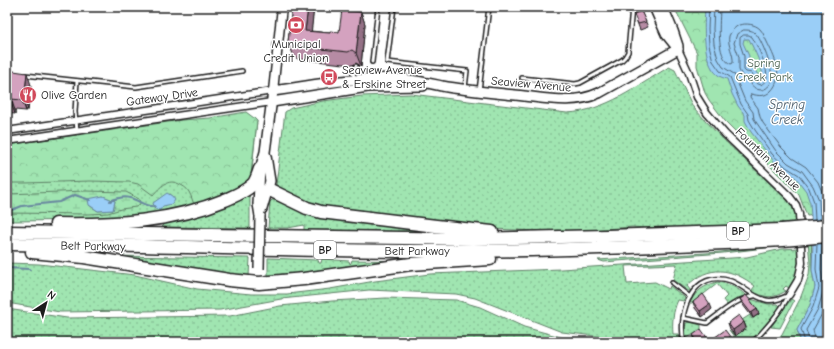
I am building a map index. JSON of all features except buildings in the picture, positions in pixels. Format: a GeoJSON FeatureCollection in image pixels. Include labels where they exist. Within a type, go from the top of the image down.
{"type":"FeatureCollection","features":[{"type":"Feature","properties":{"kind":"highway"},"geometry":{"type":"LineString","coordinates":[[7,224],[107,223],[180,214],[214,204],[244,190],[253,184],[260,169]]}},
{"type":"Feature","properties":{"kind":"highway"},"geometry":{"type":"LineString","coordinates":[[268,189],[307,208],[325,212],[539,238]]}},
{"type":"Feature","properties":{"kind":"highway","name":"Belt Parkway"},"geometry":{"type":"LineString","coordinates":[[7,246],[407,251],[515,251],[644,248],[783,235],[827,226]]}},
{"type":"Feature","properties":{"kind":"highway","name":"Belt Parkway"},"geometry":{"type":"LineString","coordinates":[[7,232],[405,239],[783,235],[827,236]]}},
{"type":"Feature","properties":{"kind":"highway"},"geometry":{"type":"LineString","coordinates":[[7,246],[229,280],[258,283],[304,279],[427,262],[584,256],[644,248]]}},
{"type":"Feature","properties":{"kind":"main road","name":"Fountain Avenue"},"geometry":{"type":"LineString","coordinates":[[654,7],[666,34],[678,49]]}},
{"type":"Feature","properties":{"kind":"main road","name":"Fountain Avenue"},"geometry":{"type":"LineString","coordinates":[[663,7],[673,31],[678,49]]}},
{"type":"Feature","properties":{"kind":"main road","name":"Seaview Avenue"},"geometry":{"type":"LineString","coordinates":[[273,91],[354,79],[374,78],[402,79],[465,90],[558,100],[580,99],[599,93],[678,49]]}},
{"type":"Feature","properties":{"kind":"main road","name":"Seaview Avenue"},"geometry":{"type":"LineString","coordinates":[[272,102],[368,87],[442,86]]}},
{"type":"Feature","properties":{"kind":"main road"},"geometry":{"type":"LineString","coordinates":[[258,283],[260,216],[258,204],[260,169],[265,152],[273,91]]}},
{"type":"Feature","properties":{"kind":"main road"},"geometry":{"type":"LineString","coordinates":[[260,216],[270,181],[265,152]]}},
{"type":"Feature","properties":{"kind":"street"},"geometry":{"type":"LineString","coordinates":[[273,91],[282,7]]}},
{"type":"Feature","properties":{"kind":"street","name":"Fountain Avenue"},"geometry":{"type":"LineString","coordinates":[[678,49],[689,73],[697,97],[707,113],[725,134],[790,197],[798,208],[800,217],[802,263],[798,280],[789,295]]}},
{"type":"Feature","properties":{"kind":"street","name":"Gateway Drive"},"geometry":{"type":"LineString","coordinates":[[7,131],[273,91]]}},
{"type":"Feature","properties":{"kind":"street","name":"Gateway Drive"},"geometry":{"type":"LineString","coordinates":[[7,141],[272,102]]}},
{"type":"Feature","properties":{"kind":"lane"},"geometry":{"type":"LineString","coordinates":[[372,62],[378,7]]}},
{"type":"Feature","properties":{"kind":"lane"},"geometry":{"type":"LineString","coordinates":[[394,7],[387,62],[467,71],[465,90]]}},
{"type":"Feature","properties":{"kind":"lane"},"geometry":{"type":"LineString","coordinates":[[479,91],[489,7]]}},
{"type":"Feature","properties":{"kind":"lane"},"geometry":{"type":"LineString","coordinates":[[522,78],[575,84],[580,83],[622,60],[628,52],[632,7]]}},
{"type":"Feature","properties":{"kind":"lane"},"geometry":{"type":"LineString","coordinates":[[352,65],[354,79]]}},
{"type":"Feature","properties":{"kind":"lane"},"geometry":{"type":"LineString","coordinates":[[353,69],[356,66]]}},
{"type":"Feature","properties":{"kind":"lane"},"geometry":{"type":"LineString","coordinates":[[19,75],[136,87],[242,71]]}},
{"type":"Feature","properties":{"kind":"lane"},"geometry":{"type":"LineString","coordinates":[[77,81],[76,120],[78,130]]}},
{"type":"Feature","properties":{"kind":"lane"},"geometry":{"type":"LineString","coordinates":[[684,342],[682,329],[683,318],[690,297],[695,290],[704,283],[714,279],[721,279],[737,284],[754,296],[771,301],[789,295]]}},
{"type":"Feature","properties":{"kind":"lane"},"geometry":{"type":"LineString","coordinates":[[672,283],[690,297]]}},
{"type":"Feature","properties":{"kind":"lane"},"geometry":{"type":"LineString","coordinates":[[753,342],[777,315],[789,295]]}},
{"type":"Feature","properties":{"kind":"lane"},"geometry":{"type":"LineString","coordinates":[[683,318],[708,323],[740,300],[754,296]]}},
{"type":"Feature","properties":{"kind":"green space","name":"Spring Creek"},"geometry":{"type":"Polygon","coordinates":[[[674,7],[827,7],[827,214],[807,216],[799,195],[725,121],[709,100],[705,93],[697,66],[697,53],[674,7]]]}},
{"type":"Feature","properties":{"kind":"green space"},"geometry":{"type":"Polygon","coordinates":[[[669,67],[675,70],[693,107],[720,136],[790,203],[796,215],[797,222],[677,230],[632,227],[563,232],[491,229],[329,210],[305,202],[276,185],[285,112],[291,108],[323,101],[362,96],[411,94],[567,113],[595,108],[608,103],[669,67]]]}},
{"type":"Feature","properties":{"kind":"green space"},"geometry":{"type":"Polygon","coordinates":[[[246,112],[257,121],[250,183],[195,207],[187,189],[175,182],[164,184],[153,195],[138,184],[129,182],[90,181],[7,183],[7,145],[246,112]]]}},
{"type":"Feature","properties":{"kind":"green space"},"geometry":{"type":"Polygon","coordinates":[[[257,121],[251,178],[194,208],[118,220],[7,221],[7,158],[257,121]]]}},
{"type":"Feature","properties":{"kind":"green space"},"geometry":{"type":"Polygon","coordinates":[[[86,191],[126,192],[139,199],[140,204],[136,207],[108,213],[7,213],[7,209],[9,210],[7,207],[7,194],[86,191]],[[103,196],[89,205],[98,211],[113,210],[115,201],[103,196]]]}},
{"type":"Feature","properties":{"kind":"green space"},"geometry":{"type":"Polygon","coordinates":[[[247,194],[250,197],[250,228],[162,227],[163,223],[247,194]]]}},
{"type":"Feature","properties":{"kind":"green space"},"geometry":{"type":"Polygon","coordinates":[[[272,200],[276,200],[313,216],[423,230],[420,232],[304,230],[304,225],[288,228],[268,228],[270,202],[272,200]]]}},
{"type":"Feature","properties":{"kind":"green space"},"geometry":{"type":"Polygon","coordinates":[[[806,220],[811,225],[812,270],[815,287],[810,305],[797,330],[801,342],[775,342],[782,334],[800,299],[809,275],[810,263],[806,220]]]}},
{"type":"Feature","properties":{"kind":"green space"},"geometry":{"type":"Polygon","coordinates":[[[773,247],[723,253],[604,262],[598,260],[721,252],[773,247]]]}},
{"type":"Feature","properties":{"kind":"green space"},"geometry":{"type":"Polygon","coordinates":[[[798,248],[799,260],[796,276],[789,288],[786,286],[783,289],[786,291],[769,297],[751,291],[755,286],[738,275],[729,272],[721,271],[704,274],[687,286],[691,291],[688,291],[673,280],[677,264],[625,266],[627,284],[655,282],[669,289],[670,286],[685,298],[684,301],[678,300],[673,321],[673,334],[679,334],[681,342],[632,342],[627,340],[562,332],[475,298],[456,294],[369,290],[281,299],[220,310],[60,312],[7,303],[7,263],[39,264],[135,275],[197,289],[251,294],[287,294],[430,274],[561,269],[747,257],[782,249],[798,248]]]}},
{"type":"Feature","properties":{"kind":"green space"},"geometry":{"type":"Polygon","coordinates":[[[111,256],[250,258],[249,276],[248,277],[111,256]]]}},
{"type":"Feature","properties":{"kind":"green space"},"geometry":{"type":"Polygon","coordinates":[[[268,258],[318,260],[319,263],[321,263],[322,259],[349,261],[350,264],[352,260],[413,261],[270,277],[268,276],[268,258]]]}},
{"type":"Feature","properties":{"kind":"green space"},"geometry":{"type":"Polygon","coordinates":[[[717,282],[733,286],[746,295],[727,305],[723,300],[727,296],[717,284],[690,303],[701,289],[717,282]]]}},
{"type":"Feature","properties":{"kind":"green space"},"geometry":{"type":"Polygon","coordinates":[[[386,298],[456,300],[480,307],[524,327],[579,342],[7,342],[7,309],[67,318],[230,316],[280,306],[386,298]]]}},
{"type":"Feature","properties":{"kind":"green space"},"geometry":{"type":"Polygon","coordinates":[[[750,299],[768,304],[778,304],[780,308],[765,327],[750,342],[738,342],[729,330],[735,336],[747,328],[742,320],[750,315],[752,319],[759,314],[750,299]]]}},
{"type":"Feature","properties":{"kind":"green space"},"geometry":{"type":"Polygon","coordinates":[[[791,299],[794,301],[780,328],[771,327],[791,299]]]}},
{"type":"Feature","properties":{"kind":"green space"},"geometry":{"type":"Polygon","coordinates":[[[690,322],[701,325],[701,330],[687,338],[685,333],[686,323],[690,322]]]}},
{"type":"Feature","properties":{"kind":"water","name":"Spring Creek"},"geometry":{"type":"Polygon","coordinates":[[[705,7],[827,7],[827,342],[801,342],[797,330],[810,305],[815,287],[812,270],[813,242],[810,203],[806,191],[796,178],[777,165],[751,132],[745,121],[745,115],[738,106],[732,94],[727,79],[719,76],[709,62],[704,33],[705,7]],[[744,39],[743,43],[749,56],[747,69],[752,67],[757,73],[759,82],[763,78],[761,68],[749,39],[744,39]]]}},
{"type":"Feature","properties":{"kind":"water"},"geometry":{"type":"Polygon","coordinates":[[[167,193],[175,200],[172,204],[163,206],[160,210],[155,209],[153,203],[167,193]]]}},
{"type":"Feature","properties":{"kind":"water"},"geometry":{"type":"Polygon","coordinates":[[[103,196],[115,201],[113,210],[98,211],[89,205],[88,199],[103,196]]]}},
{"type":"Feature","properties":{"kind":"waterway"},"geometry":{"type":"LineString","coordinates":[[7,208],[9,211],[22,206],[59,202],[75,195],[90,200]]}},
{"type":"Feature","properties":{"kind":"waterway"},"geometry":{"type":"LineString","coordinates":[[110,201],[127,197],[149,206],[155,206]]}},
{"type":"Feature","properties":{"kind":"waterway"},"geometry":{"type":"LineString","coordinates":[[7,268],[30,269]]}},
{"type":"Feature","properties":{"kind":"place","name":"Municipal Credit Union"},"geometry":{"type":"Point","coordinates":[296,25]}},
{"type":"Feature","properties":{"kind":"place","name":"Seaview Avenue & Erskine Street"},"geometry":{"type":"Point","coordinates":[329,77]}},
{"type":"Feature","properties":{"kind":"place","name":"Olive Garden"},"geometry":{"type":"Point","coordinates":[28,95]}},
{"type":"Feature","properties":{"kind":"park label","name":"Spring Creek Park"},"geometry":{"type":"Point","coordinates":[764,70]}}]}
